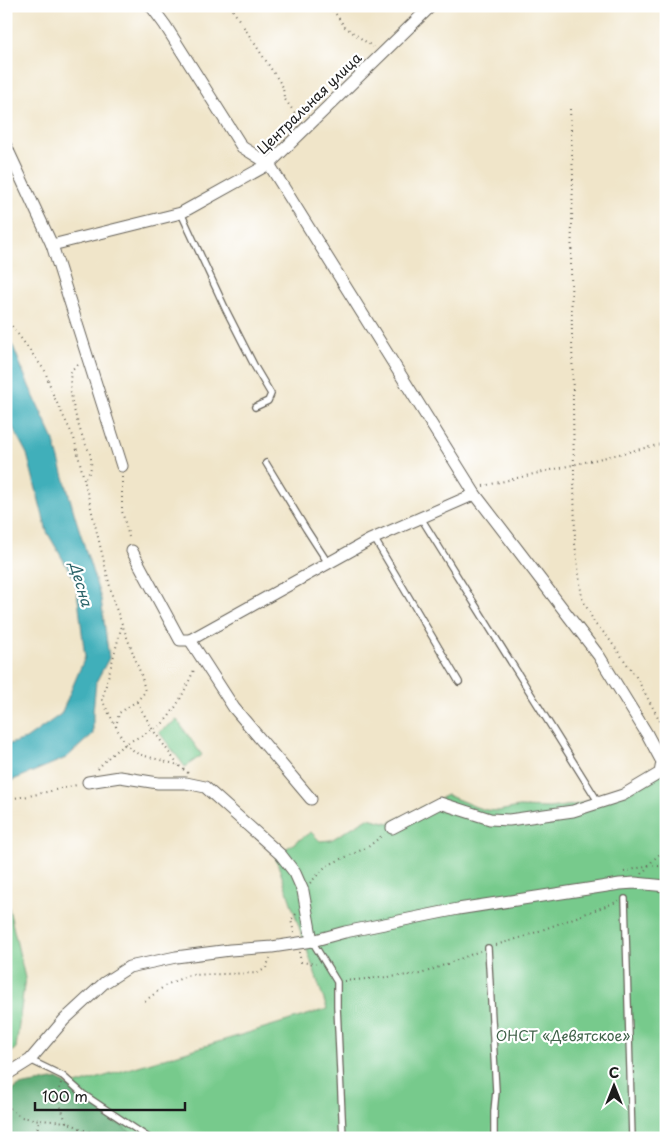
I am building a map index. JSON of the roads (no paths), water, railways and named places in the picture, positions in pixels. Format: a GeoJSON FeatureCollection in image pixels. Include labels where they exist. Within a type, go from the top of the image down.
{"type":"FeatureCollection","features":[{"type":"Feature","properties":{"kind":"street"},"geometry":{"type":"LineString","coordinates":[[151,6],[242,147],[269,164],[472,489],[599,656],[662,762],[660,773],[623,795],[573,811],[509,820],[490,819],[440,803],[392,828]]}},
{"type":"Feature","properties":{"kind":"street","name":"Центральная улица"},"geometry":{"type":"LineString","coordinates":[[52,245],[181,213],[269,164],[431,6]]}},
{"type":"Feature","properties":{"kind":"street"},"geometry":{"type":"LineString","coordinates":[[6,146],[52,245],[122,466]]}},
{"type":"Feature","properties":{"kind":"street"},"geometry":{"type":"LineString","coordinates":[[132,551],[180,640],[190,640],[374,538],[421,518],[472,489]]}},
{"type":"Feature","properties":{"kind":"street"},"geometry":{"type":"LineString","coordinates":[[190,640],[234,708],[311,799]]}},
{"type":"Feature","properties":{"kind":"street"},"geometry":{"type":"LineString","coordinates":[[88,782],[120,777],[158,783],[186,783],[205,787],[281,855],[295,873],[303,891],[312,941]]}},
{"type":"Feature","properties":{"kind":"street"},"geometry":{"type":"LineString","coordinates":[[6,1075],[30,1060],[64,1020],[97,989],[129,967],[176,957],[312,941],[346,932],[458,909],[620,884],[635,883],[666,886]]}},
{"type":"Feature","properties":{"kind":"lane"},"geometry":{"type":"LineString","coordinates":[[181,213],[226,310],[271,394],[268,401],[255,407]]}},
{"type":"Feature","properties":{"kind":"lane"},"geometry":{"type":"LineString","coordinates":[[266,463],[328,563]]}},
{"type":"Feature","properties":{"kind":"lane"},"geometry":{"type":"LineString","coordinates":[[421,518],[599,803]]}},
{"type":"Feature","properties":{"kind":"lane"},"geometry":{"type":"LineString","coordinates":[[374,538],[459,682]]}},
{"type":"Feature","properties":{"kind":"lane"},"geometry":{"type":"LineString","coordinates":[[625,899],[632,1138]]}},
{"type":"Feature","properties":{"kind":"lane"},"geometry":{"type":"LineString","coordinates":[[312,941],[337,982],[343,1138]]}},
{"type":"Feature","properties":{"kind":"lane"},"geometry":{"type":"LineString","coordinates":[[488,948],[496,1091],[494,1138]]}},
{"type":"Feature","properties":{"kind":"lane"},"geometry":{"type":"LineString","coordinates":[[30,1060],[63,1076],[83,1094],[149,1138]]}},
{"type":"Feature","properties":{"kind":"water","name":"Десна"},"geometry":{"type":"Polygon","coordinates":[[[6,341],[13,346],[53,438],[101,599],[109,658],[96,682],[93,734],[66,758],[6,783],[6,745],[26,739],[61,714],[85,657],[76,582],[47,532],[27,454],[6,415],[6,341]]]}},
{"type":"Feature","properties":{"kind":"park label","name":"ОНСТ «Девятское»"},"geometry":{"type":"Point","coordinates":[563,1035]}}]}
